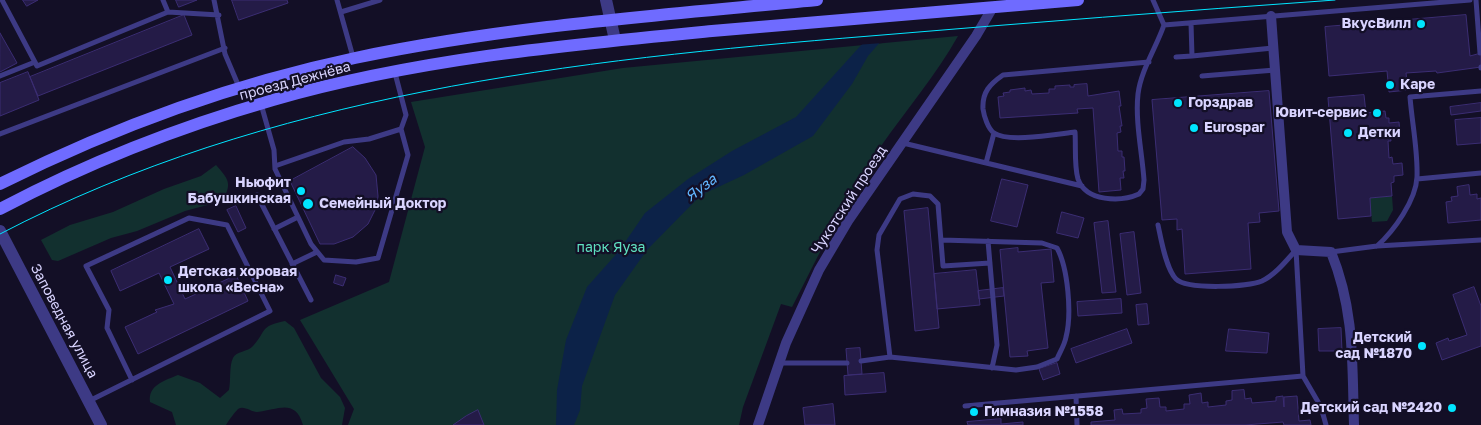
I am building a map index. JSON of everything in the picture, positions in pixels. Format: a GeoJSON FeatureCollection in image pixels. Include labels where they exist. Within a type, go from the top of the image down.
{"type":"FeatureCollection","features":[{"type":"Feature","properties":{"kind":"main road","name":"проезд Дежнёва"},"geometry":{"type":"LineString","coordinates":[[0,184],[69,151],[135,124],[239,87],[354,58],[458,38],[611,20],[817,0]]}},
{"type":"Feature","properties":{"kind":"main road","name":"проезд Дежнёва"},"geometry":{"type":"LineString","coordinates":[[0,209],[90,165],[146,142],[261,104],[395,72],[464,60],[615,40],[1078,0]]}},
{"type":"Feature","properties":{"kind":"street"},"geometry":{"type":"LineString","coordinates":[[606,0],[615,40]]}},
{"type":"Feature","properties":{"kind":"street","name":"Чукотский проезд"},"geometry":{"type":"LineString","coordinates":[[758,425],[800,310],[819,270],[848,221],[976,36],[993,7]]}},
{"type":"Feature","properties":{"kind":"street"},"geometry":{"type":"LineString","coordinates":[[1272,16],[1287,232],[1296,250],[1331,252],[1343,281],[1350,315],[1354,425]]}},
{"type":"Feature","properties":{"kind":"street","name":"Заповедная улица"},"geometry":{"type":"LineString","coordinates":[[2,240],[102,425]]}},
{"type":"Feature","properties":{"kind":"lane"},"geometry":{"type":"LineString","coordinates":[[2,0],[37,66],[168,12],[219,15]]}},
{"type":"Feature","properties":{"kind":"lane"},"geometry":{"type":"LineString","coordinates":[[163,0],[168,12]]}},
{"type":"Feature","properties":{"kind":"lane"},"geometry":{"type":"LineString","coordinates":[[214,0],[219,15],[225,48],[239,87]]}},
{"type":"Feature","properties":{"kind":"lane"},"geometry":{"type":"LineString","coordinates":[[337,0],[354,58]]}},
{"type":"Feature","properties":{"kind":"lane"},"geometry":{"type":"LineString","coordinates":[[341,12],[380,0]]}},
{"type":"Feature","properties":{"kind":"lane"},"geometry":{"type":"LineString","coordinates":[[994,133],[1006,137],[1075,132],[1078,179],[1083,186],[1099,197],[1118,200],[1139,194],[1143,188],[1138,93],[1164,25],[1153,0]]}},
{"type":"Feature","properties":{"kind":"lane"},"geometry":{"type":"LineString","coordinates":[[1164,25],[1470,0]]}},
{"type":"Feature","properties":{"kind":"lane"},"geometry":{"type":"LineString","coordinates":[[1476,0],[1480,53]]}},
{"type":"Feature","properties":{"kind":"lane"},"geometry":{"type":"LineString","coordinates":[[1191,23],[1192,56]]}},
{"type":"Feature","properties":{"kind":"lane"},"geometry":{"type":"LineString","coordinates":[[0,134],[225,48]]}},
{"type":"Feature","properties":{"kind":"lane"},"geometry":{"type":"LineString","coordinates":[[1176,57],[1274,48]]}},
{"type":"Feature","properties":{"kind":"lane"},"geometry":{"type":"LineString","coordinates":[[0,76],[34,62]]}},
{"type":"Feature","properties":{"kind":"lane"},"geometry":{"type":"LineString","coordinates":[[986,163],[994,133],[983,110],[984,96],[990,84],[1003,75],[1149,62]]}},
{"type":"Feature","properties":{"kind":"lane"},"geometry":{"type":"LineString","coordinates":[[1202,76],[1275,70]]}},
{"type":"Feature","properties":{"kind":"lane"},"geometry":{"type":"LineString","coordinates":[[261,104],[274,150],[275,166],[298,218],[317,252],[324,260],[356,262],[378,258],[408,155],[401,129],[406,114],[395,72]]}},
{"type":"Feature","properties":{"kind":"lane"},"geometry":{"type":"LineString","coordinates":[[1378,246],[1390,234],[1405,213],[1417,179],[1410,97],[1481,91]]}},
{"type":"Feature","properties":{"kind":"lane"},"geometry":{"type":"LineString","coordinates":[[275,166],[344,142],[369,139],[401,129]]}},
{"type":"Feature","properties":{"kind":"lane"},"geometry":{"type":"LineString","coordinates":[[903,143],[1083,186]]}},
{"type":"Feature","properties":{"kind":"lane"},"geometry":{"type":"LineString","coordinates":[[1417,179],[1481,172]]}},
{"type":"Feature","properties":{"kind":"lane"},"geometry":{"type":"LineString","coordinates":[[890,357],[877,250],[879,235],[900,199],[913,194],[930,196],[938,204],[943,266],[990,263]]}},
{"type":"Feature","properties":{"kind":"lane"},"geometry":{"type":"LineString","coordinates":[[257,195],[311,300]]}},
{"type":"Feature","properties":{"kind":"lane"},"geometry":{"type":"LineString","coordinates":[[89,401],[132,380],[270,311],[227,225],[189,218],[86,266],[109,310],[107,328],[132,380]]}},
{"type":"Feature","properties":{"kind":"lane"},"geometry":{"type":"LineString","coordinates":[[274,229],[298,218]]}},
{"type":"Feature","properties":{"kind":"lane"},"geometry":{"type":"LineString","coordinates":[[1158,225],[1165,256],[1175,279],[1187,286],[1209,287],[1261,281],[1282,265],[1296,250]]}},
{"type":"Feature","properties":{"kind":"lane"},"geometry":{"type":"LineString","coordinates":[[860,361],[890,357],[1016,370],[1037,367],[1057,358],[1066,336],[1068,296],[1063,259],[1057,248],[1042,243],[942,240]]}},
{"type":"Feature","properties":{"kind":"lane"},"geometry":{"type":"LineString","coordinates":[[1331,252],[1378,246],[1481,240]]}},
{"type":"Feature","properties":{"kind":"lane"},"geometry":{"type":"LineString","coordinates":[[988,241],[997,345],[992,368]]}},
{"type":"Feature","properties":{"kind":"lane"},"geometry":{"type":"LineString","coordinates":[[1296,250],[1303,376],[1321,406],[1326,425]]}},
{"type":"Feature","properties":{"kind":"lane"},"geometry":{"type":"LineString","coordinates":[[292,264],[317,252]]}},
{"type":"Feature","properties":{"kind":"lane"},"geometry":{"type":"LineString","coordinates":[[780,363],[847,363]]}},
{"type":"Feature","properties":{"kind":"lane"},"geometry":{"type":"LineString","coordinates":[[965,406],[1303,376]]}},
{"type":"Feature","properties":{"kind":"lane"},"geometry":{"type":"LineString","coordinates":[[1076,396],[1078,425]]}},
{"type":"Feature","properties":{"kind":"green space","name":"парк Яуза"},"geometry":{"type":"Polygon","coordinates":[[[958,36],[869,165],[834,225],[792,307],[781,304],[743,407],[739,425],[348,425],[354,409],[300,320],[389,282],[425,147],[411,102],[623,68],[958,36]]]}},
{"type":"Feature","properties":{"kind":"green space"},"geometry":{"type":"Polygon","coordinates":[[[216,165],[228,182],[222,201],[185,211],[137,231],[111,238],[58,261],[52,260],[41,240],[70,225],[113,212],[164,189],[201,176],[216,165]]]}},
{"type":"Feature","properties":{"kind":"green space"},"geometry":{"type":"Polygon","coordinates":[[[1392,196],[1393,210],[1387,221],[1372,222],[1370,198],[1392,196]]]}},
{"type":"Feature","properties":{"kind":"green space"},"geometry":{"type":"Polygon","coordinates":[[[285,321],[294,328],[321,378],[340,397],[345,408],[342,425],[303,425],[300,417],[290,408],[257,412],[240,408],[226,425],[176,425],[172,412],[150,402],[152,391],[158,384],[178,375],[200,383],[220,398],[229,390],[233,358],[251,348],[267,327],[285,321]]]}},
{"type":"Feature","properties":{"kind":"water","name":"Яуза"},"geometry":{"type":"Polygon","coordinates":[[[902,0],[917,0],[868,56],[852,84],[813,136],[744,175],[701,195],[647,250],[615,295],[582,386],[580,410],[574,425],[556,425],[557,390],[566,340],[587,287],[619,251],[645,213],[688,179],[732,151],[796,117],[902,0]]]}},
{"type":"Feature","properties":{"kind":"pier"},"geometry":{"type":"Polygon","coordinates":[[[899,0],[919,0],[882,43],[856,45],[899,0]]]}},
{"type":"Feature","properties":{"kind":"building"},"geometry":{"type":"Polygon","coordinates":[[[23,0],[38,0],[27,6],[23,0]]]}},
{"type":"Feature","properties":{"kind":"building"},"geometry":{"type":"Polygon","coordinates":[[[176,0],[197,0],[179,7],[176,0]]]}},
{"type":"Feature","properties":{"kind":"building"},"geometry":{"type":"Polygon","coordinates":[[[232,0],[287,0],[288,3],[239,20],[232,0]]]}},
{"type":"Feature","properties":{"kind":"building"},"geometry":{"type":"Polygon","coordinates":[[[184,15],[192,35],[38,96],[30,77],[184,15]]]}},
{"type":"Feature","properties":{"kind":"building"},"geometry":{"type":"Polygon","coordinates":[[[1466,15],[1470,56],[1481,53],[1481,67],[1437,73],[1436,71],[1406,73],[1408,90],[1389,92],[1387,71],[1329,76],[1325,27],[1466,15]]]}},
{"type":"Feature","properties":{"kind":"building"},"geometry":{"type":"Polygon","coordinates":[[[0,33],[17,63],[0,72],[0,33]]]}},
{"type":"Feature","properties":{"kind":"building"},"geometry":{"type":"Polygon","coordinates":[[[28,72],[39,100],[0,116],[0,83],[28,72]]]}},
{"type":"Feature","properties":{"kind":"building"},"geometry":{"type":"Polygon","coordinates":[[[1087,84],[1088,96],[1119,91],[1122,126],[1120,126],[1121,132],[1117,133],[1118,151],[1122,151],[1125,171],[1123,171],[1124,178],[1120,178],[1121,190],[1099,192],[1093,108],[1077,109],[1078,113],[1000,118],[998,97],[1004,96],[1003,93],[1010,92],[1010,90],[1025,88],[1025,91],[1031,90],[1032,94],[1049,93],[1049,89],[1055,89],[1055,86],[1070,85],[1070,87],[1074,87],[1074,85],[1087,84]]]}},
{"type":"Feature","properties":{"kind":"building"},"geometry":{"type":"Polygon","coordinates":[[[1269,91],[1279,211],[1259,213],[1260,222],[1248,223],[1251,269],[1185,274],[1182,229],[1177,230],[1177,219],[1162,220],[1152,100],[1269,91]]]}},
{"type":"Feature","properties":{"kind":"building"},"geometry":{"type":"Polygon","coordinates":[[[1364,95],[1366,113],[1385,111],[1386,118],[1389,118],[1389,123],[1399,122],[1400,135],[1390,135],[1391,141],[1388,141],[1389,158],[1392,157],[1393,164],[1402,163],[1403,175],[1394,176],[1394,182],[1391,183],[1392,196],[1370,198],[1371,216],[1338,219],[1328,98],[1364,95]]]}},
{"type":"Feature","properties":{"kind":"building"},"geometry":{"type":"Polygon","coordinates":[[[1481,103],[1481,111],[1451,115],[1450,107],[1481,103]]]}},
{"type":"Feature","properties":{"kind":"building"},"geometry":{"type":"Polygon","coordinates":[[[1481,118],[1481,143],[1457,145],[1455,120],[1481,118]]]}},
{"type":"Feature","properties":{"kind":"building"},"geometry":{"type":"Polygon","coordinates":[[[353,147],[365,158],[376,175],[377,206],[368,224],[353,237],[334,244],[320,244],[290,181],[353,147]]]}},
{"type":"Feature","properties":{"kind":"building"},"geometry":{"type":"Polygon","coordinates":[[[1002,179],[1028,185],[1017,227],[991,221],[1002,179]]]}},
{"type":"Feature","properties":{"kind":"building"},"geometry":{"type":"Polygon","coordinates":[[[1469,185],[1470,195],[1477,194],[1477,199],[1481,198],[1481,220],[1448,223],[1446,202],[1452,201],[1451,197],[1458,196],[1457,187],[1469,185]]]}},
{"type":"Feature","properties":{"kind":"building"},"geometry":{"type":"Polygon","coordinates":[[[236,206],[246,228],[238,232],[227,210],[236,206]]]}},
{"type":"Feature","properties":{"kind":"building"},"geometry":{"type":"Polygon","coordinates":[[[928,208],[939,328],[915,331],[904,211],[928,208]]]}},
{"type":"Feature","properties":{"kind":"building"},"geometry":{"type":"Polygon","coordinates":[[[1062,212],[1084,218],[1078,238],[1057,233],[1062,212]]]}},
{"type":"Feature","properties":{"kind":"building"},"geometry":{"type":"Polygon","coordinates":[[[1108,221],[1116,292],[1102,293],[1094,223],[1108,221]]]}},
{"type":"Feature","properties":{"kind":"building"},"geometry":{"type":"Polygon","coordinates":[[[199,229],[209,249],[170,267],[185,299],[196,294],[194,291],[202,287],[204,290],[236,275],[248,301],[138,354],[125,327],[157,312],[155,310],[174,304],[159,273],[120,291],[111,271],[199,229]]]}},
{"type":"Feature","properties":{"kind":"building"},"geometry":{"type":"Polygon","coordinates":[[[1134,232],[1141,293],[1127,295],[1120,234],[1134,232]]]}},
{"type":"Feature","properties":{"kind":"building"},"geometry":{"type":"Polygon","coordinates":[[[1018,248],[1018,252],[1051,249],[1054,282],[1041,283],[1048,348],[1027,351],[1028,356],[1010,357],[1000,250],[1018,248]]]}},
{"type":"Feature","properties":{"kind":"building"},"geometry":{"type":"Polygon","coordinates":[[[976,270],[980,305],[937,309],[934,274],[976,270]]]}},
{"type":"Feature","properties":{"kind":"building"},"geometry":{"type":"Polygon","coordinates":[[[336,275],[346,278],[343,286],[334,283],[336,275]]]}},
{"type":"Feature","properties":{"kind":"building"},"geometry":{"type":"Polygon","coordinates":[[[1474,287],[1481,306],[1481,346],[1442,360],[1436,343],[1448,338],[1449,341],[1467,335],[1453,295],[1474,287]]]}},
{"type":"Feature","properties":{"kind":"building"},"geometry":{"type":"Polygon","coordinates":[[[1003,288],[1004,296],[979,299],[978,291],[1003,288]]]}},
{"type":"Feature","properties":{"kind":"building"},"geometry":{"type":"Polygon","coordinates":[[[1121,299],[1122,313],[1078,316],[1077,302],[1121,299]]]}},
{"type":"Feature","properties":{"kind":"building"},"geometry":{"type":"Polygon","coordinates":[[[1147,304],[1149,324],[1138,325],[1136,305],[1147,304]]]}},
{"type":"Feature","properties":{"kind":"building"},"geometry":{"type":"Polygon","coordinates":[[[1341,328],[1342,351],[1319,351],[1318,329],[1341,328]]]}},
{"type":"Feature","properties":{"kind":"building"},"geometry":{"type":"Polygon","coordinates":[[[1127,329],[1132,343],[1076,363],[1071,349],[1127,329]]]}},
{"type":"Feature","properties":{"kind":"building"},"geometry":{"type":"Polygon","coordinates":[[[1229,329],[1269,333],[1267,353],[1226,351],[1229,329]]]}},
{"type":"Feature","properties":{"kind":"building"},"geometry":{"type":"Polygon","coordinates":[[[860,348],[862,374],[848,375],[846,349],[860,348]]]}},
{"type":"Feature","properties":{"kind":"building"},"geometry":{"type":"Polygon","coordinates":[[[1057,363],[1060,374],[1043,380],[1039,369],[1057,363]]]}},
{"type":"Feature","properties":{"kind":"building"},"geometry":{"type":"Polygon","coordinates":[[[884,373],[886,392],[845,395],[844,376],[884,373]]]}},
{"type":"Feature","properties":{"kind":"building"},"geometry":{"type":"Polygon","coordinates":[[[1244,390],[1245,399],[1251,398],[1252,403],[1276,401],[1276,397],[1283,396],[1284,407],[1284,397],[1297,396],[1299,421],[1310,420],[1311,425],[1284,425],[1283,422],[1245,425],[1091,425],[1091,422],[1115,420],[1114,410],[1122,409],[1123,414],[1141,413],[1141,409],[1147,408],[1146,399],[1159,398],[1160,407],[1166,407],[1166,411],[1184,409],[1184,404],[1190,404],[1189,395],[1201,393],[1202,403],[1208,402],[1208,407],[1226,405],[1226,401],[1232,400],[1232,391],[1244,390]]]}},
{"type":"Feature","properties":{"kind":"building"},"geometry":{"type":"Polygon","coordinates":[[[833,404],[835,425],[805,425],[803,408],[833,404]]]}},
{"type":"Feature","properties":{"kind":"building"},"geometry":{"type":"Polygon","coordinates":[[[478,410],[484,425],[453,425],[466,416],[478,410]]]}},
{"type":"Feature","properties":{"kind":"building"},"geometry":{"type":"Polygon","coordinates":[[[1001,419],[1001,424],[1023,422],[1023,425],[968,425],[967,422],[1001,419]]]}},
{"type":"Feature","properties":{"kind":"tram line"},"geometry":{"type":"LineString","coordinates":[[0,234],[102,186],[207,147],[315,116],[424,91],[535,72],[646,57],[1044,22],[1335,0]]}},
{"type":"Feature","properties":{"kind":"place","name":"ВкусВилл"},"geometry":{"type":"Point","coordinates":[1421,24]}},
{"type":"Feature","properties":{"kind":"place","name":"Каре"},"geometry":{"type":"Point","coordinates":[1390,85]}},
{"type":"Feature","properties":{"kind":"place","name":"Горздрав"},"geometry":{"type":"Point","coordinates":[1178,103]}},
{"type":"Feature","properties":{"kind":"place","name":"Ювит-сервис"},"geometry":{"type":"Point","coordinates":[1377,113]}},
{"type":"Feature","properties":{"kind":"place","name":"Eurospar"},"geometry":{"type":"Point","coordinates":[1194,128]}},
{"type":"Feature","properties":{"kind":"place","name":"Детки"},"geometry":{"type":"Point","coordinates":[1348,133]}},
{"type":"Feature","properties":{"kind":"place","name":"Ньюфит Бабушкинская"},"geometry":{"type":"Point","coordinates":[301,191]}},
{"type":"Feature","properties":{"kind":"place","name":"Семейный Доктор"},"geometry":{"type":"Point","coordinates":[308,204]}},
{"type":"Feature","properties":{"kind":"place","name":"Детская хоровая школа «Весна»"},"geometry":{"type":"Point","coordinates":[168,280]}},
{"type":"Feature","properties":{"kind":"place","name":"Детский сад №1870"},"geometry":{"type":"Point","coordinates":[1422,346]}},
{"type":"Feature","properties":{"kind":"place","name":"Детский сад №2420"},"geometry":{"type":"Point","coordinates":[1452,408]}},
{"type":"Feature","properties":{"kind":"place","name":"Гимназия №1558"},"geometry":{"type":"Point","coordinates":[974,412]}}]}
